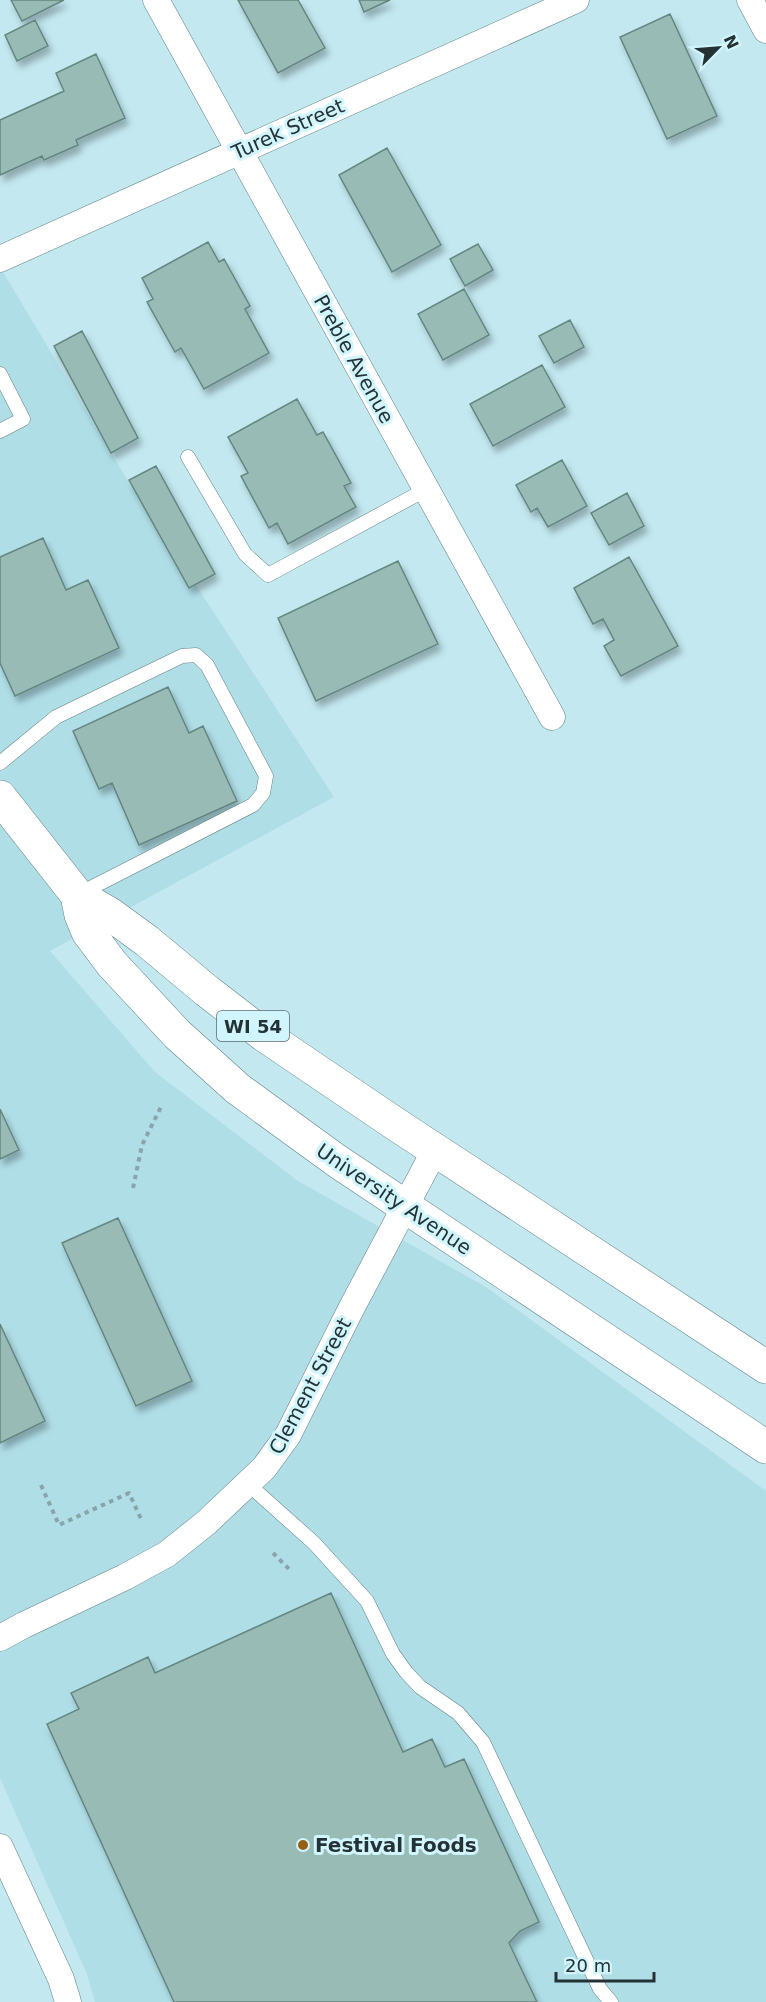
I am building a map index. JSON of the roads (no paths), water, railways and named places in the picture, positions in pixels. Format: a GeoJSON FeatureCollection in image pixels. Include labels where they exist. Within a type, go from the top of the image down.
{"type":"FeatureCollection","features":[{"type":"Feature","properties":{"kind":"main road","name":"University Avenue"},"geometry":{"type":"LineString","coordinates":[[0,797],[77,895],[120,921],[287,1051],[766,1367]]}},
{"type":"Feature","properties":{"kind":"main road","name":"University Avenue"},"geometry":{"type":"LineString","coordinates":[[77,895],[84,923],[102,953],[145,1001],[195,1051],[258,1104],[337,1161],[766,1447]]}},
{"type":"Feature","properties":{"kind":"street","name":"Preble Avenue"},"geometry":{"type":"LineString","coordinates":[[156,0],[552,717]]}},
{"type":"Feature","properties":{"kind":"street","name":"Turek Street"},"geometry":{"type":"LineString","coordinates":[[0,259],[576,0]]}},
{"type":"Feature","properties":{"kind":"street"},"geometry":{"type":"LineString","coordinates":[[750,0],[766,30]]}},
{"type":"Feature","properties":{"kind":"street","name":"Clement Street"},"geometry":{"type":"LineString","coordinates":[[0,1638],[125,1577],[166,1554],[207,1522],[275,1455],[288,1435],[435,1150]]}},
{"type":"Feature","properties":{"kind":"street"},"geometry":{"type":"LineString","coordinates":[[0,1847],[60,1979],[68,2002]]}},
{"type":"Feature","properties":{"kind":"lane"},"geometry":{"type":"LineString","coordinates":[[0,374],[23,420],[0,431]]}},
{"type":"Feature","properties":{"kind":"lane"},"geometry":{"type":"LineString","coordinates":[[188,457],[245,554],[268,574],[427,489]]}},
{"type":"Feature","properties":{"kind":"lane"},"geometry":{"type":"LineString","coordinates":[[0,763],[56,717],[182,656],[196,655],[207,665],[266,776],[263,793],[253,805],[77,895]]}},
{"type":"Feature","properties":{"kind":"lane"},"geometry":{"type":"LineString","coordinates":[[248,1484],[314,1543],[367,1601],[393,1654],[406,1672],[420,1687],[458,1713],[483,1742],[600,1989],[611,2002]]}},
{"type":"Feature","properties":{"kind":"place","name":"Festival Foods"},"geometry":{"type":"Point","coordinates":[303,1845]}}]}
